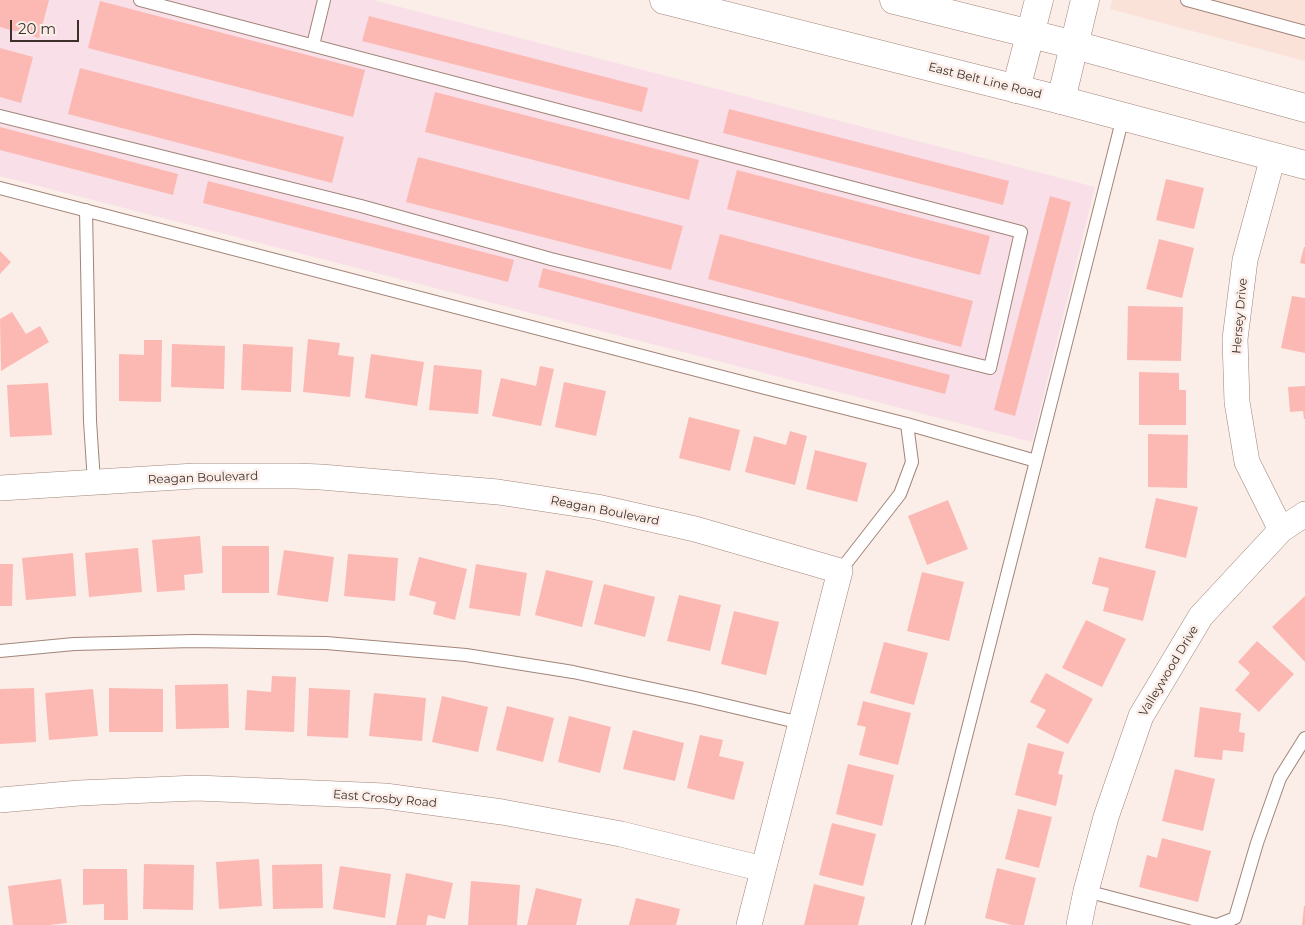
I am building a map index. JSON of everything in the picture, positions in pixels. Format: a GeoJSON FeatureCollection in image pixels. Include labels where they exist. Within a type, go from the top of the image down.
{"type":"FeatureCollection","features":[{"type":"Feature","properties":{"kind":"main road","name":"East Belt Line Road"},"geometry":{"type":"LineString","coordinates":[[664,0],[1061,100],[1305,165]]}},
{"type":"Feature","properties":{"kind":"main road"},"geometry":{"type":"LineString","coordinates":[[894,0],[933,5],[1030,34],[1305,108]]}},
{"type":"Feature","properties":{"kind":"main road"},"geometry":{"type":"LineString","coordinates":[[1016,89],[1039,0]]}},
{"type":"Feature","properties":{"kind":"main road"},"geometry":{"type":"LineString","coordinates":[[1061,100],[1085,0]]}},
{"type":"Feature","properties":{"kind":"street","name":"Hersey Drive"},"geometry":{"type":"LineString","coordinates":[[1273,157],[1245,260],[1235,339],[1237,402],[1247,462],[1280,530]]}},
{"type":"Feature","properties":{"kind":"street","name":"Reagan Boulevard"},"geometry":{"type":"LineString","coordinates":[[0,488],[196,476],[321,477],[498,492],[598,507],[695,529],[840,571]]}},
{"type":"Feature","properties":{"kind":"street","name":"Valleywood Drive"},"geometry":{"type":"LineString","coordinates":[[1079,925],[1106,817],[1141,716],[1201,616],[1280,530],[1305,514]]}},
{"type":"Feature","properties":{"kind":"street"},"geometry":{"type":"LineString","coordinates":[[749,925],[840,571]]}},
{"type":"Feature","properties":{"kind":"street","name":"East Crosby Road"},"geometry":{"type":"LineString","coordinates":[[0,800],[79,793],[197,788],[385,796],[502,812],[621,834],[764,869]]}},
{"type":"Feature","properties":{"kind":"lane"},"geometry":{"type":"LineString","coordinates":[[0,116],[361,206],[552,259],[990,368],[1021,232],[140,0]]}},
{"type":"Feature","properties":{"kind":"lane"},"geometry":{"type":"LineString","coordinates":[[313,45],[324,0]]}},
{"type":"Feature","properties":{"kind":"lane"},"geometry":{"type":"LineString","coordinates":[[1187,0],[1305,32]]}},
{"type":"Feature","properties":{"kind":"lane"},"geometry":{"type":"LineString","coordinates":[[918,925],[1123,117]]}},
{"type":"Feature","properties":{"kind":"lane"},"geometry":{"type":"LineString","coordinates":[[0,188],[907,424],[1036,461]]}},
{"type":"Feature","properties":{"kind":"lane"},"geometry":{"type":"LineString","coordinates":[[86,210],[90,421],[94,482]]}},
{"type":"Feature","properties":{"kind":"lane"},"geometry":{"type":"LineString","coordinates":[[840,571],[900,494],[912,462],[907,424]]}},
{"type":"Feature","properties":{"kind":"lane"},"geometry":{"type":"LineString","coordinates":[[0,651],[74,644],[193,640],[326,642],[456,654],[573,672],[801,723]]}},
{"type":"Feature","properties":{"kind":"lane"},"geometry":{"type":"LineString","coordinates":[[1086,891],[1216,925],[1235,918],[1257,843],[1280,778],[1305,738]]}},
{"type":"Feature","properties":{"kind":"shaded area"},"geometry":{"type":"Polygon","coordinates":[[[0,0],[373,0],[1095,187],[1032,442],[0,176],[0,0]]]}},
{"type":"Feature","properties":{"kind":"shaded area"},"geometry":{"type":"Polygon","coordinates":[[[1112,0],[1305,0],[1305,61],[1110,9],[1112,0]]]}},
{"type":"Feature","properties":{"kind":"building"},"geometry":{"type":"Polygon","coordinates":[[[0,0],[49,0],[39,38],[0,27],[0,0]]]}},
{"type":"Feature","properties":{"kind":"building"},"geometry":{"type":"Polygon","coordinates":[[[100,1],[365,70],[353,117],[88,48],[100,1]]]}},
{"type":"Feature","properties":{"kind":"building"},"geometry":{"type":"Polygon","coordinates":[[[369,16],[648,88],[642,112],[362,41],[369,16]]]}},
{"type":"Feature","properties":{"kind":"building"},"geometry":{"type":"Polygon","coordinates":[[[0,48],[33,57],[21,103],[0,97],[0,48]]]}},
{"type":"Feature","properties":{"kind":"building"},"geometry":{"type":"Polygon","coordinates":[[[80,68],[344,137],[332,183],[68,114],[80,68]]]}},
{"type":"Feature","properties":{"kind":"building"},"geometry":{"type":"Polygon","coordinates":[[[435,92],[699,160],[689,200],[425,132],[435,92]]]}},
{"type":"Feature","properties":{"kind":"building"},"geometry":{"type":"Polygon","coordinates":[[[729,109],[1009,181],[1003,205],[723,133],[729,109]]]}},
{"type":"Feature","properties":{"kind":"building"},"geometry":{"type":"Polygon","coordinates":[[[0,127],[178,174],[173,195],[0,150],[0,127]]]}},
{"type":"Feature","properties":{"kind":"building"},"geometry":{"type":"Polygon","coordinates":[[[418,157],[683,226],[671,270],[406,202],[418,157]]]}},
{"type":"Feature","properties":{"kind":"building"},"geometry":{"type":"Polygon","coordinates":[[[737,170],[990,236],[980,275],[727,209],[737,170]]]}},
{"type":"Feature","properties":{"kind":"building"},"geometry":{"type":"Polygon","coordinates":[[[1166,179],[1204,188],[1194,229],[1156,220],[1166,179]]]}},
{"type":"Feature","properties":{"kind":"building"},"geometry":{"type":"Polygon","coordinates":[[[208,181],[514,260],[508,282],[203,203],[208,181]]]}},
{"type":"Feature","properties":{"kind":"building"},"geometry":{"type":"Polygon","coordinates":[[[1050,196],[1071,202],[1015,416],[994,410],[1050,196]]]}},
{"type":"Feature","properties":{"kind":"building"},"geometry":{"type":"Polygon","coordinates":[[[720,234],[973,301],[961,347],[708,279],[720,234]]]}},
{"type":"Feature","properties":{"kind":"building"},"geometry":{"type":"Polygon","coordinates":[[[1159,239],[1194,248],[1182,298],[1146,289],[1159,239]]]}},
{"type":"Feature","properties":{"kind":"building"},"geometry":{"type":"Polygon","coordinates":[[[1305,247],[1305,264],[1300,263],[1305,247]]]}},
{"type":"Feature","properties":{"kind":"building"},"geometry":{"type":"Polygon","coordinates":[[[0,251],[11,262],[0,274],[0,251]]]}},
{"type":"Feature","properties":{"kind":"building"},"geometry":{"type":"Polygon","coordinates":[[[543,268],[950,375],[945,394],[538,287],[543,268]]]}},
{"type":"Feature","properties":{"kind":"building"},"geometry":{"type":"Polygon","coordinates":[[[1292,296],[1305,298],[1305,353],[1281,348],[1292,296]]]}},
{"type":"Feature","properties":{"kind":"building"},"geometry":{"type":"Polygon","coordinates":[[[1128,306],[1183,307],[1181,361],[1127,360],[1128,306]]]}},
{"type":"Feature","properties":{"kind":"building"},"geometry":{"type":"Polygon","coordinates":[[[12,312],[26,334],[40,326],[49,342],[1,371],[0,319],[12,312]]]}},
{"type":"Feature","properties":{"kind":"building"},"geometry":{"type":"Polygon","coordinates":[[[308,339],[340,343],[338,355],[354,357],[350,397],[303,392],[308,339]]]}},
{"type":"Feature","properties":{"kind":"building"},"geometry":{"type":"Polygon","coordinates":[[[144,340],[162,340],[161,402],[119,401],[119,354],[144,355],[144,340]]]}},
{"type":"Feature","properties":{"kind":"building"},"geometry":{"type":"Polygon","coordinates":[[[172,344],[225,346],[224,389],[171,387],[172,344]]]}},
{"type":"Feature","properties":{"kind":"building"},"geometry":{"type":"Polygon","coordinates":[[[243,344],[293,347],[291,392],[241,390],[243,344]]]}},
{"type":"Feature","properties":{"kind":"building"},"geometry":{"type":"Polygon","coordinates":[[[371,354],[424,362],[417,406],[365,398],[371,354]]]}},
{"type":"Feature","properties":{"kind":"building"},"geometry":{"type":"Polygon","coordinates":[[[434,365],[482,370],[478,414],[429,410],[434,365]]]}},
{"type":"Feature","properties":{"kind":"building"},"geometry":{"type":"Polygon","coordinates":[[[540,366],[554,369],[541,426],[492,416],[501,378],[536,386],[540,366]]]}},
{"type":"Feature","properties":{"kind":"building"},"geometry":{"type":"Polygon","coordinates":[[[1139,372],[1179,373],[1179,390],[1186,390],[1186,425],[1139,425],[1139,372]]]}},
{"type":"Feature","properties":{"kind":"building"},"geometry":{"type":"Polygon","coordinates":[[[564,382],[606,391],[596,436],[555,427],[564,382]]]}},
{"type":"Feature","properties":{"kind":"building"},"geometry":{"type":"Polygon","coordinates":[[[48,383],[52,435],[10,437],[7,385],[48,383]]]}},
{"type":"Feature","properties":{"kind":"building"},"geometry":{"type":"Polygon","coordinates":[[[1305,386],[1304,419],[1303,411],[1290,412],[1288,387],[1305,386]]]}},
{"type":"Feature","properties":{"kind":"building"},"geometry":{"type":"Polygon","coordinates":[[[689,417],[740,430],[730,471],[679,458],[689,417]]]}},
{"type":"Feature","properties":{"kind":"building"},"geometry":{"type":"Polygon","coordinates":[[[790,431],[807,436],[795,485],[745,472],[754,436],[786,445],[790,431]]]}},
{"type":"Feature","properties":{"kind":"building"},"geometry":{"type":"Polygon","coordinates":[[[1148,434],[1188,435],[1187,488],[1148,487],[1148,434]]]}},
{"type":"Feature","properties":{"kind":"building"},"geometry":{"type":"Polygon","coordinates":[[[815,450],[867,463],[857,502],[806,489],[815,450]]]}},
{"type":"Feature","properties":{"kind":"building"},"geometry":{"type":"Polygon","coordinates":[[[1156,498],[1198,507],[1186,558],[1145,548],[1156,498]]]}},
{"type":"Feature","properties":{"kind":"building"},"geometry":{"type":"Polygon","coordinates":[[[948,500],[968,549],[927,565],[908,516],[948,500]]]}},
{"type":"Feature","properties":{"kind":"building"},"geometry":{"type":"Polygon","coordinates":[[[200,536],[203,573],[184,575],[185,590],[157,592],[152,540],[200,536]]]}},
{"type":"Feature","properties":{"kind":"building"},"geometry":{"type":"Polygon","coordinates":[[[222,546],[269,546],[269,593],[222,593],[222,546]]]}},
{"type":"Feature","properties":{"kind":"building"},"geometry":{"type":"Polygon","coordinates":[[[138,548],[142,592],[89,597],[85,553],[138,548]]]}},
{"type":"Feature","properties":{"kind":"building"},"geometry":{"type":"Polygon","coordinates":[[[284,550],[334,557],[328,602],[277,595],[284,550]]]}},
{"type":"Feature","properties":{"kind":"building"},"geometry":{"type":"Polygon","coordinates":[[[73,553],[76,596],[26,600],[22,558],[73,553]]]}},
{"type":"Feature","properties":{"kind":"building"},"geometry":{"type":"Polygon","coordinates":[[[348,554],[398,558],[395,601],[344,596],[348,554]]]}},
{"type":"Feature","properties":{"kind":"building"},"geometry":{"type":"Polygon","coordinates":[[[419,557],[467,569],[455,620],[433,614],[436,602],[409,595],[419,557]]]}},
{"type":"Feature","properties":{"kind":"building"},"geometry":{"type":"Polygon","coordinates":[[[1099,557],[1156,571],[1143,621],[1103,611],[1109,588],[1092,584],[1099,557]]]}},
{"type":"Feature","properties":{"kind":"building"},"geometry":{"type":"Polygon","coordinates":[[[0,564],[13,564],[12,606],[0,606],[0,564]]]}},
{"type":"Feature","properties":{"kind":"building"},"geometry":{"type":"Polygon","coordinates":[[[476,564],[527,573],[520,616],[469,608],[476,564]]]}},
{"type":"Feature","properties":{"kind":"building"},"geometry":{"type":"Polygon","coordinates":[[[546,570],[593,581],[582,627],[535,615],[546,570]]]}},
{"type":"Feature","properties":{"kind":"building"},"geometry":{"type":"Polygon","coordinates":[[[922,572],[964,582],[949,641],[907,631],[922,572]]]}},
{"type":"Feature","properties":{"kind":"building"},"geometry":{"type":"Polygon","coordinates":[[[604,584],[655,597],[645,637],[594,624],[604,584]]]}},
{"type":"Feature","properties":{"kind":"building"},"geometry":{"type":"Polygon","coordinates":[[[679,595],[721,605],[710,651],[667,641],[679,595]]]}},
{"type":"Feature","properties":{"kind":"building"},"geometry":{"type":"Polygon","coordinates":[[[1305,596],[1305,662],[1272,627],[1305,596]]]}},
{"type":"Feature","properties":{"kind":"building"},"geometry":{"type":"Polygon","coordinates":[[[734,611],[779,622],[766,675],[721,664],[734,611]]]}},
{"type":"Feature","properties":{"kind":"building"},"geometry":{"type":"Polygon","coordinates":[[[1086,620],[1126,639],[1102,687],[1062,668],[1086,620]]]}},
{"type":"Feature","properties":{"kind":"building"},"geometry":{"type":"Polygon","coordinates":[[[1257,641],[1294,674],[1259,712],[1235,690],[1250,673],[1238,662],[1257,641]]]}},
{"type":"Feature","properties":{"kind":"building"},"geometry":{"type":"Polygon","coordinates":[[[884,642],[928,653],[914,705],[870,693],[884,642]]]}},
{"type":"Feature","properties":{"kind":"building"},"geometry":{"type":"Polygon","coordinates":[[[1046,673],[1093,699],[1068,744],[1036,727],[1046,710],[1030,702],[1046,673]]]}},
{"type":"Feature","properties":{"kind":"building"},"geometry":{"type":"Polygon","coordinates":[[[272,676],[296,677],[294,732],[245,730],[247,690],[271,692],[272,676]]]}},
{"type":"Feature","properties":{"kind":"building"},"geometry":{"type":"Polygon","coordinates":[[[228,684],[229,728],[176,729],[175,685],[228,684]]]}},
{"type":"Feature","properties":{"kind":"building"},"geometry":{"type":"Polygon","coordinates":[[[34,688],[36,742],[0,744],[0,689],[34,688]]]}},
{"type":"Feature","properties":{"kind":"building"},"geometry":{"type":"Polygon","coordinates":[[[109,688],[163,689],[163,732],[109,732],[109,688]]]}},
{"type":"Feature","properties":{"kind":"building"},"geometry":{"type":"Polygon","coordinates":[[[309,688],[350,690],[348,738],[307,736],[309,688]]]}},
{"type":"Feature","properties":{"kind":"building"},"geometry":{"type":"Polygon","coordinates":[[[93,689],[98,736],[49,740],[45,693],[93,689]]]}},
{"type":"Feature","properties":{"kind":"building"},"geometry":{"type":"Polygon","coordinates":[[[374,693],[426,698],[422,741],[369,736],[374,693]]]}},
{"type":"Feature","properties":{"kind":"building"},"geometry":{"type":"Polygon","coordinates":[[[442,696],[488,707],[478,752],[432,742],[442,696]]]}},
{"type":"Feature","properties":{"kind":"building"},"geometry":{"type":"Polygon","coordinates":[[[863,701],[911,713],[898,765],[859,755],[866,727],[857,725],[863,701]]]}},
{"type":"Feature","properties":{"kind":"building"},"geometry":{"type":"Polygon","coordinates":[[[507,706],[554,718],[543,762],[496,750],[507,706]]]}},
{"type":"Feature","properties":{"kind":"building"},"geometry":{"type":"Polygon","coordinates":[[[1200,707],[1241,713],[1239,732],[1245,733],[1243,752],[1223,750],[1222,760],[1194,757],[1200,707]]]}},
{"type":"Feature","properties":{"kind":"building"},"geometry":{"type":"Polygon","coordinates":[[[569,716],[611,727],[600,773],[558,762],[569,716]]]}},
{"type":"Feature","properties":{"kind":"building"},"geometry":{"type":"Polygon","coordinates":[[[633,730],[684,743],[675,781],[623,769],[633,730]]]}},
{"type":"Feature","properties":{"kind":"building"},"geometry":{"type":"Polygon","coordinates":[[[700,735],[723,740],[719,756],[744,762],[734,800],[687,788],[700,735]]]}},
{"type":"Feature","properties":{"kind":"building"},"geometry":{"type":"Polygon","coordinates":[[[1028,743],[1064,752],[1058,774],[1063,775],[1056,806],[1015,795],[1028,743]]]}},
{"type":"Feature","properties":{"kind":"building"},"geometry":{"type":"Polygon","coordinates":[[[848,764],[894,775],[882,826],[836,814],[848,764]]]}},
{"type":"Feature","properties":{"kind":"building"},"geometry":{"type":"Polygon","coordinates":[[[1175,769],[1215,779],[1203,831],[1162,821],[1175,769]]]}},
{"type":"Feature","properties":{"kind":"building"},"geometry":{"type":"Polygon","coordinates":[[[1018,809],[1052,817],[1039,868],[1005,859],[1018,809]]]}},
{"type":"Feature","properties":{"kind":"building"},"geometry":{"type":"Polygon","coordinates":[[[832,823],[876,834],[863,886],[819,875],[832,823]]]}},
{"type":"Feature","properties":{"kind":"building"},"geometry":{"type":"Polygon","coordinates":[[[1162,838],[1211,851],[1198,902],[1139,887],[1147,855],[1157,858],[1162,838]]]}},
{"type":"Feature","properties":{"kind":"building"},"geometry":{"type":"Polygon","coordinates":[[[259,859],[262,906],[219,909],[216,862],[259,859]]]}},
{"type":"Feature","properties":{"kind":"building"},"geometry":{"type":"Polygon","coordinates":[[[144,864],[194,865],[193,910],[143,909],[144,864]]]}},
{"type":"Feature","properties":{"kind":"building"},"geometry":{"type":"Polygon","coordinates":[[[322,864],[323,908],[273,909],[272,865],[322,864]]]}},
{"type":"Feature","properties":{"kind":"building"},"geometry":{"type":"Polygon","coordinates":[[[340,866],[391,874],[385,918],[333,909],[340,866]]]}},
{"type":"Feature","properties":{"kind":"building"},"geometry":{"type":"Polygon","coordinates":[[[997,868],[1036,878],[1024,925],[1012,925],[985,918],[997,868]]]}},
{"type":"Feature","properties":{"kind":"building"},"geometry":{"type":"Polygon","coordinates":[[[83,869],[127,869],[128,920],[104,920],[104,904],[83,905],[83,869]]]}},
{"type":"Feature","properties":{"kind":"building"},"geometry":{"type":"Polygon","coordinates":[[[406,873],[453,883],[445,919],[428,915],[426,925],[396,925],[406,873]]]}},
{"type":"Feature","properties":{"kind":"building"},"geometry":{"type":"Polygon","coordinates":[[[61,879],[67,923],[13,925],[8,886],[61,879]]]}},
{"type":"Feature","properties":{"kind":"building"},"geometry":{"type":"Polygon","coordinates":[[[471,881],[520,885],[517,925],[468,925],[471,881]]]}},
{"type":"Feature","properties":{"kind":"building"},"geometry":{"type":"Polygon","coordinates":[[[814,884],[865,897],[858,925],[804,925],[814,884]]]}},
{"type":"Feature","properties":{"kind":"building"},"geometry":{"type":"Polygon","coordinates":[[[536,888],[582,899],[576,925],[527,925],[536,888]]]}},
{"type":"Feature","properties":{"kind":"building"},"geometry":{"type":"Polygon","coordinates":[[[636,898],[680,909],[676,925],[629,925],[636,898]]]}},
{"type":"Feature","properties":{"kind":"building"},"geometry":{"type":"Polygon","coordinates":[[[1304,906],[1305,925],[1302,925],[1304,906]]]}}]}
